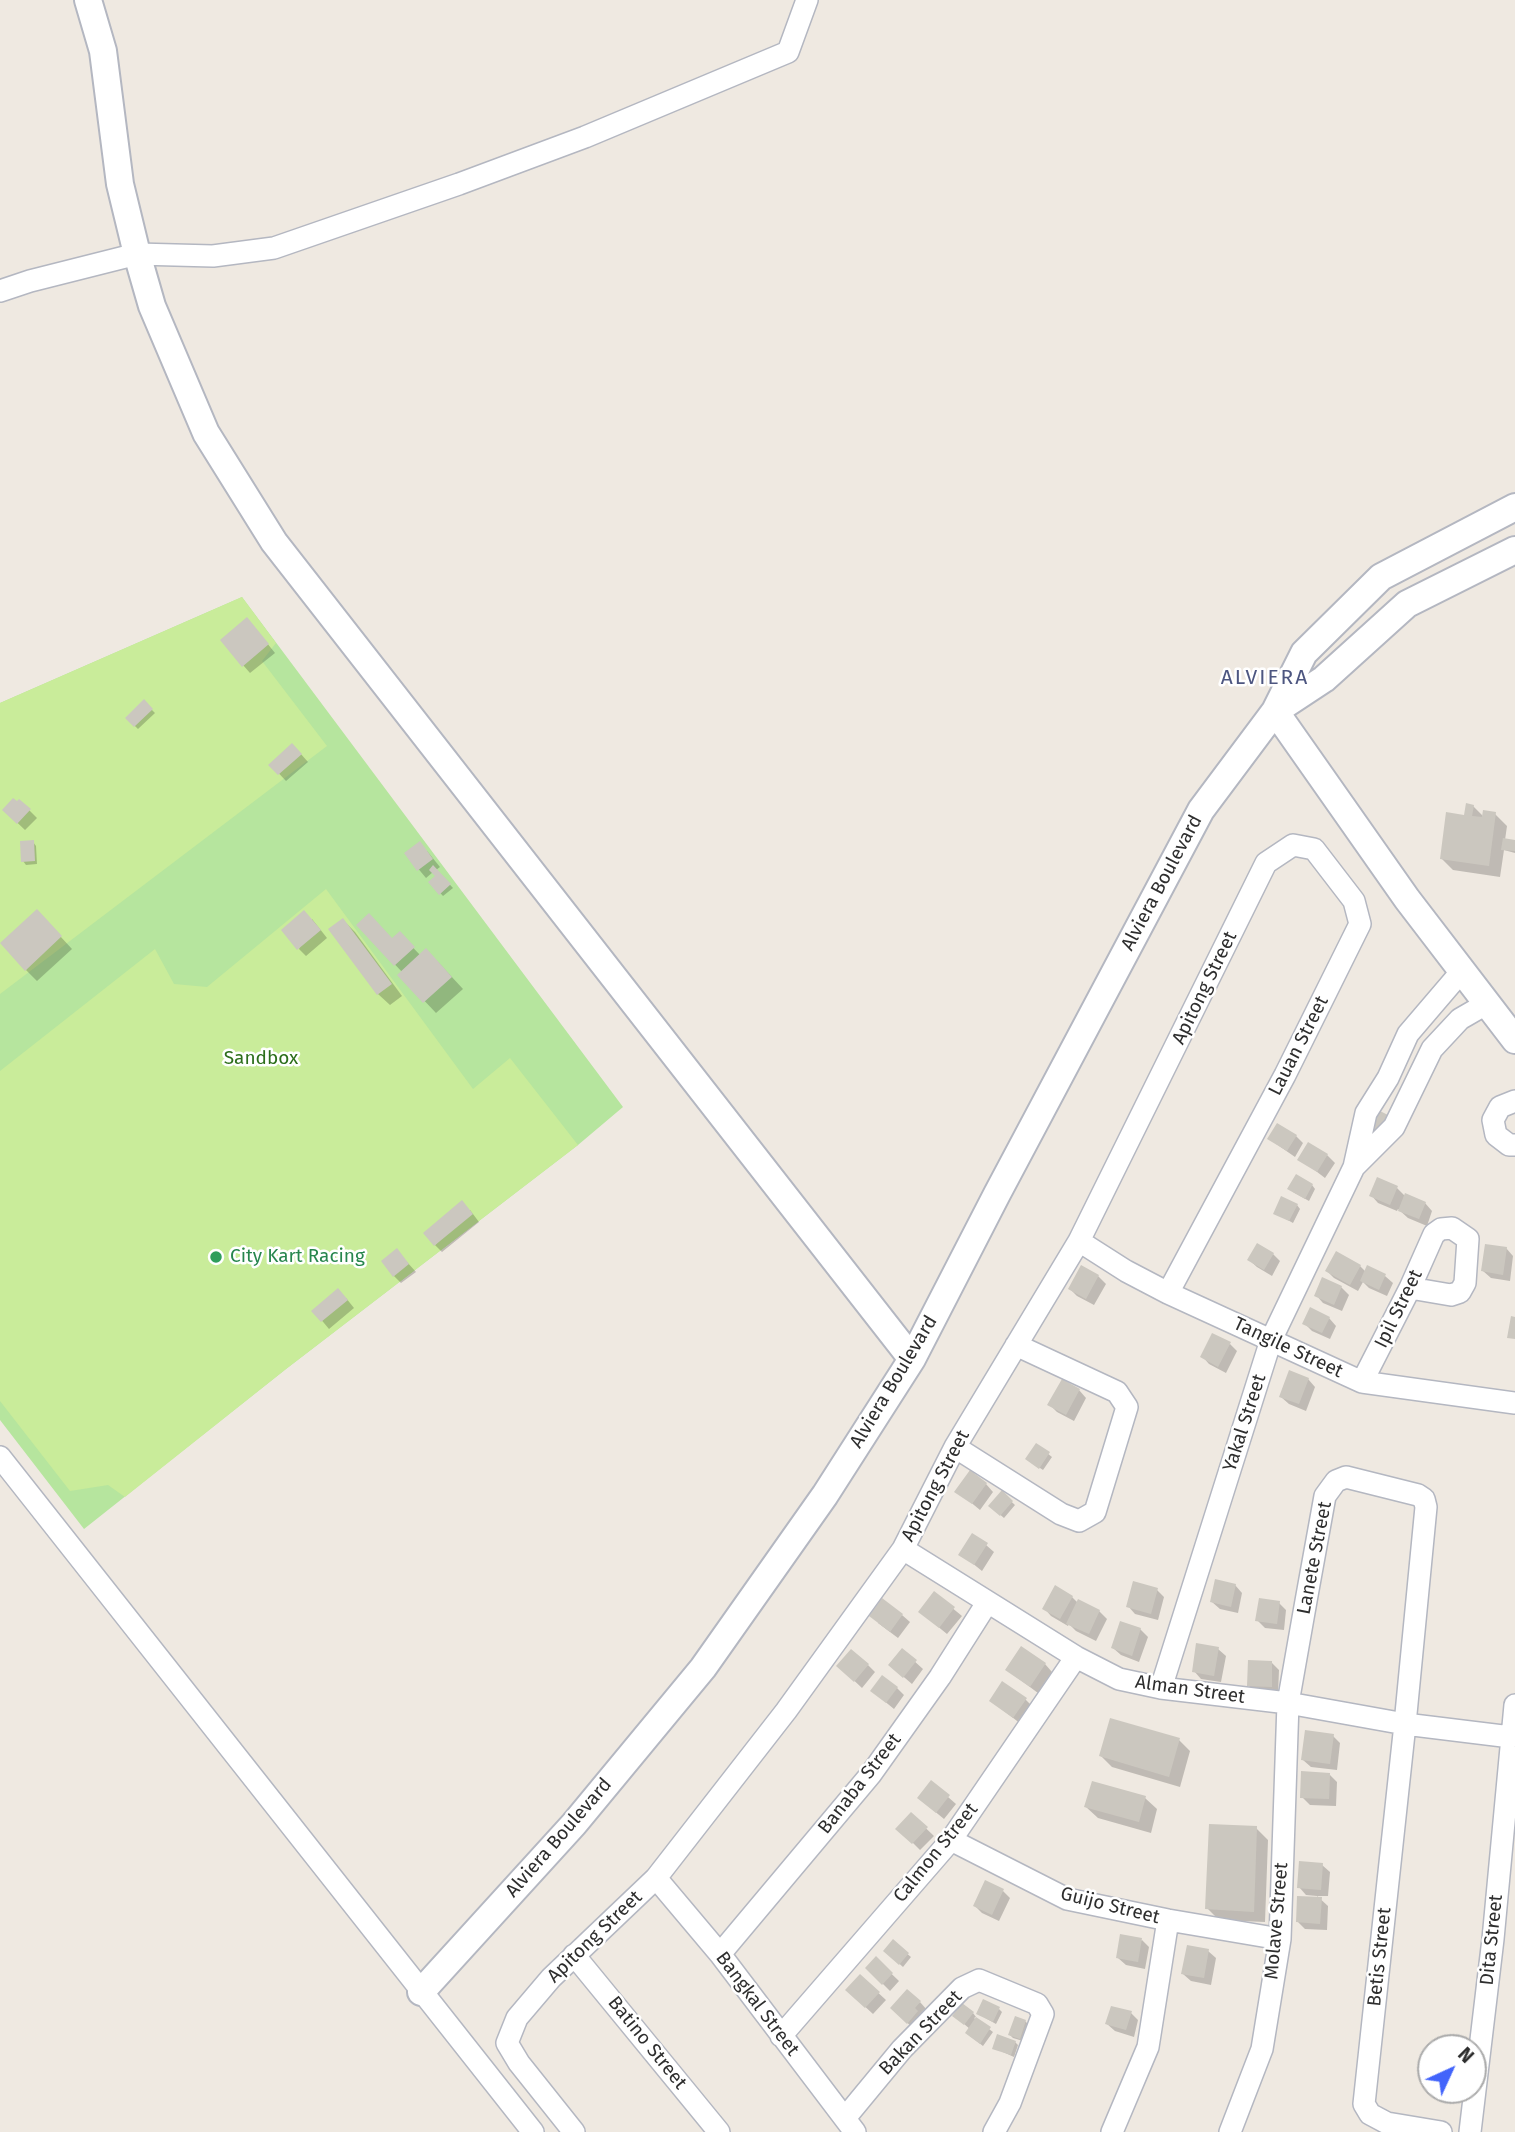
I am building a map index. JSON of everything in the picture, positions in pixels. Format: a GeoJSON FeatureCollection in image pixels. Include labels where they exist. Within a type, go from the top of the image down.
{"type":"FeatureCollection","features":[{"type":"Feature","properties":{"kind":"street"},"geometry":{"type":"LineString","coordinates":[[88,0],[103,51],[120,184],[137,254],[152,306],[206,433],[274,542],[912,1359]]}},
{"type":"Feature","properties":{"kind":"street"},"geometry":{"type":"LineString","coordinates":[[0,291],[137,254],[213,256],[274,248],[459,184],[585,137],[788,52],[804,2],[807,0]]}},
{"type":"Feature","properties":{"kind":"street"},"geometry":{"type":"LineString","coordinates":[[1275,711],[1304,653],[1381,577],[1515,507]]}},
{"type":"Feature","properties":{"kind":"street"},"geometry":{"type":"LineString","coordinates":[[1275,711],[1324,679],[1408,604],[1515,550]]}},
{"type":"Feature","properties":{"kind":"street"},"geometry":{"type":"LineString","coordinates":[[1275,711],[1461,972],[1515,1040]]}},
{"type":"Feature","properties":{"kind":"street","name":"Alviera Boulevard"},"geometry":{"type":"LineString","coordinates":[[421,1992],[574,1824],[703,1668],[825,1495],[912,1359],[1201,810],[1275,711]]}},
{"type":"Feature","properties":{"kind":"street","name":"Lauan Street"},"geometry":{"type":"LineString","coordinates":[[1168,1293],[1285,1075],[1360,924],[1354,901],[1314,849],[1293,845],[1266,863]]}},
{"type":"Feature","properties":{"kind":"street","name":"Apitong Street"},"geometry":{"type":"LineString","coordinates":[[574,2132],[519,2063],[508,2043],[517,2018],[551,1978],[656,1878],[786,1711],[903,1549],[955,1447],[1079,1241],[1266,863]]}},
{"type":"Feature","properties":{"kind":"street","name":"Yakal Street"},"geometry":{"type":"LineString","coordinates":[[1161,1688],[1271,1340],[1354,1167],[1366,1113],[1388,1078],[1408,1034],[1461,972]]}},
{"type":"Feature","properties":{"kind":"street","name":"Yakal Street"},"geometry":{"type":"LineString","coordinates":[[1354,1167],[1394,1127],[1433,1049],[1460,1019],[1486,1004]]}},
{"type":"Feature","properties":{"kind":"street"},"geometry":{"type":"LineString","coordinates":[[1388,1078],[1411,1090]]}},
{"type":"Feature","properties":{"kind":"street"},"geometry":{"type":"LineString","coordinates":[[1515,1101],[1500,1107],[1493,1120],[1496,1135],[1509,1145],[1515,1145]]}},
{"type":"Feature","properties":{"kind":"street","name":"Ipil Street"},"geometry":{"type":"LineString","coordinates":[[1363,1382],[1434,1234],[1441,1229],[1452,1228],[1468,1239],[1465,1283],[1460,1292],[1451,1295],[1410,1288]]}},
{"type":"Feature","properties":{"kind":"street","name":"Tangile Street"},"geometry":{"type":"LineString","coordinates":[[1079,1241],[1126,1271],[1168,1293],[1363,1382],[1515,1403]]}},
{"type":"Feature","properties":{"kind":"street"},"geometry":{"type":"LineString","coordinates":[[955,1447],[1061,1514],[1079,1521],[1095,1512],[1127,1407],[1118,1392],[1016,1345]]}},
{"type":"Feature","properties":{"kind":"street"},"geometry":{"type":"LineString","coordinates":[[0,1457],[533,2132]]}},
{"type":"Feature","properties":{"kind":"street","name":"Lanete Street"},"geometry":{"type":"LineString","coordinates":[[1289,1703],[1325,1496],[1336,1481],[1346,1477],[1418,1495],[1424,1499],[1426,1507],[1405,1724]]}},
{"type":"Feature","properties":{"kind":"street","name":"Alman Street"},"geometry":{"type":"LineString","coordinates":[[903,1549],[1076,1657],[1119,1679],[1161,1688],[1289,1703],[1405,1724],[1511,1737]]}},
{"type":"Feature","properties":{"kind":"street","name":"Banaba Street"},"geometry":{"type":"LineString","coordinates":[[720,1954],[871,1774],[940,1677],[987,1603]]}},
{"type":"Feature","properties":{"kind":"street","name":"Calmon Street"},"geometry":{"type":"LineString","coordinates":[[781,2036],[951,1840],[1076,1657]]}},
{"type":"Feature","properties":{"kind":"street","name":"Molave Street"},"geometry":{"type":"LineString","coordinates":[[1230,2132],[1262,2049],[1280,1939],[1289,1703]]}},
{"type":"Feature","properties":{"kind":"street","name":"Dita Street"},"geometry":{"type":"LineString","coordinates":[[1471,2132],[1493,1939],[1515,1705]]}},
{"type":"Feature","properties":{"kind":"street","name":"Betis Street"},"geometry":{"type":"LineString","coordinates":[[1405,1724],[1364,2104],[1378,2120],[1441,2132]]}},
{"type":"Feature","properties":{"kind":"street","name":"Guijo Street"},"geometry":{"type":"LineString","coordinates":[[951,1840],[1067,1899],[1280,1939]]}},
{"type":"Feature","properties":{"kind":"street","name":"Bangkal Street"},"geometry":{"type":"LineString","coordinates":[[656,1878],[720,1954],[850,2125]]}},
{"type":"Feature","properties":{"kind":"street"},"geometry":{"type":"LineString","coordinates":[[1112,2132],[1148,2047],[1168,1920]]}},
{"type":"Feature","properties":{"kind":"street","name":"Batino Street"},"geometry":{"type":"LineString","coordinates":[[575,1955],[719,2132]]}},
{"type":"Feature","properties":{"kind":"street","name":"Bakan Street"},"geometry":{"type":"LineString","coordinates":[[850,2125],[902,2049],[962,1988],[979,1980],[1037,2004],[1043,2014],[1010,2103],[994,2132]]}},
{"type":"Feature","properties":{"kind":"green space","name":"Sandbox"},"geometry":{"type":"Polygon","coordinates":[[[242,597],[623,1107],[578,1145],[286,1369],[84,1529],[0,1420],[0,703],[242,597]]]}},
{"type":"Feature","properties":{"kind":"green space"},"geometry":{"type":"Polygon","coordinates":[[[242,597],[276,643],[262,661],[327,746],[0,994],[0,703],[242,597]]]}},
{"type":"Feature","properties":{"kind":"green space","name":"City Kart Racing"},"geometry":{"type":"Polygon","coordinates":[[[326,889],[473,1089],[510,1058],[578,1145],[286,1369],[125,1497],[108,1485],[70,1491],[0,1401],[0,1071],[155,949],[174,984],[207,987],[326,889]]]}},
{"type":"Feature","properties":{"kind":"building"},"geometry":{"type":"Polygon","coordinates":[[[247,617],[269,644],[242,667],[220,640],[247,617]]]}},
{"type":"Feature","properties":{"kind":"building"},"geometry":{"type":"Polygon","coordinates":[[[144,699],[153,709],[134,727],[125,718],[144,699]]]}},
{"type":"Feature","properties":{"kind":"building"},"geometry":{"type":"Polygon","coordinates":[[[292,743],[302,754],[278,775],[268,765],[292,743]]]}},
{"type":"Feature","properties":{"kind":"building"},"geometry":{"type":"Polygon","coordinates":[[[13,798],[17,801],[19,799],[31,809],[17,824],[2,810],[13,798]]]}},
{"type":"Feature","properties":{"kind":"building"},"geometry":{"type":"Polygon","coordinates":[[[1466,803],[1474,805],[1472,816],[1482,817],[1483,810],[1496,812],[1489,866],[1440,859],[1446,812],[1464,815],[1466,803]]]}},
{"type":"Feature","properties":{"kind":"building"},"geometry":{"type":"Polygon","coordinates":[[[1503,838],[1515,840],[1515,851],[1501,850],[1503,838]]]}},
{"type":"Feature","properties":{"kind":"building"},"geometry":{"type":"Polygon","coordinates":[[[34,840],[35,861],[21,862],[20,841],[34,840]]]}},
{"type":"Feature","properties":{"kind":"building"},"geometry":{"type":"Polygon","coordinates":[[[420,841],[433,859],[417,871],[404,853],[420,841]]]}},
{"type":"Feature","properties":{"kind":"building"},"geometry":{"type":"Polygon","coordinates":[[[433,865],[451,884],[439,895],[428,882],[435,876],[429,870],[433,865]]]}},
{"type":"Feature","properties":{"kind":"building"},"geometry":{"type":"Polygon","coordinates":[[[37,909],[62,936],[25,971],[0,943],[37,909]]]}},
{"type":"Feature","properties":{"kind":"building"},"geometry":{"type":"Polygon","coordinates":[[[304,910],[321,930],[297,950],[281,930],[304,910]]]}},
{"type":"Feature","properties":{"kind":"building"},"geometry":{"type":"Polygon","coordinates":[[[369,913],[392,938],[400,931],[415,947],[394,966],[356,925],[369,913]]]}},
{"type":"Feature","properties":{"kind":"building"},"geometry":{"type":"Polygon","coordinates":[[[343,918],[392,984],[377,995],[328,929],[343,918]]]}},
{"type":"Feature","properties":{"kind":"building"},"geometry":{"type":"Polygon","coordinates":[[[426,948],[452,977],[423,1003],[397,975],[426,948]]]}},
{"type":"Feature","properties":{"kind":"building"},"geometry":{"type":"Polygon","coordinates":[[[1376,1109],[1388,1115],[1379,1133],[1367,1127],[1376,1109]]]}},
{"type":"Feature","properties":{"kind":"building"},"geometry":{"type":"Polygon","coordinates":[[[1277,1123],[1297,1135],[1287,1151],[1267,1139],[1277,1123]]]}},
{"type":"Feature","properties":{"kind":"building"},"geometry":{"type":"Polygon","coordinates":[[[1308,1142],[1328,1154],[1317,1172],[1297,1160],[1308,1142]]]}},
{"type":"Feature","properties":{"kind":"building"},"geometry":{"type":"Polygon","coordinates":[[[1296,1174],[1313,1184],[1305,1199],[1287,1189],[1296,1174]]]}},
{"type":"Feature","properties":{"kind":"building"},"geometry":{"type":"Polygon","coordinates":[[[1377,1177],[1398,1186],[1390,1205],[1369,1196],[1377,1177]]]}},
{"type":"Feature","properties":{"kind":"building"},"geometry":{"type":"Polygon","coordinates":[[[1405,1193],[1426,1202],[1419,1219],[1398,1211],[1405,1193]]]}},
{"type":"Feature","properties":{"kind":"building"},"geometry":{"type":"Polygon","coordinates":[[[1281,1196],[1298,1204],[1289,1221],[1273,1214],[1281,1196]]]}},
{"type":"Feature","properties":{"kind":"building"},"geometry":{"type":"Polygon","coordinates":[[[462,1200],[473,1214],[434,1246],[423,1233],[462,1200]]]}},
{"type":"Feature","properties":{"kind":"building"},"geometry":{"type":"Polygon","coordinates":[[[1257,1243],[1274,1253],[1264,1270],[1247,1260],[1257,1243]]]}},
{"type":"Feature","properties":{"kind":"building"},"geometry":{"type":"Polygon","coordinates":[[[1485,1244],[1507,1247],[1503,1275],[1481,1271],[1485,1244]]]}},
{"type":"Feature","properties":{"kind":"building"},"geometry":{"type":"Polygon","coordinates":[[[397,1248],[409,1264],[393,1277],[381,1261],[397,1248]]]}},
{"type":"Feature","properties":{"kind":"building"},"geometry":{"type":"Polygon","coordinates":[[[1336,1251],[1361,1265],[1350,1285],[1325,1271],[1336,1251]]]}},
{"type":"Feature","properties":{"kind":"building"},"geometry":{"type":"Polygon","coordinates":[[[1081,1265],[1099,1275],[1086,1299],[1068,1289],[1081,1265]]]}},
{"type":"Feature","properties":{"kind":"building"},"geometry":{"type":"Polygon","coordinates":[[[1367,1265],[1386,1274],[1379,1290],[1360,1281],[1367,1265]]]}},
{"type":"Feature","properties":{"kind":"building"},"geometry":{"type":"Polygon","coordinates":[[[1322,1277],[1342,1286],[1334,1305],[1314,1296],[1322,1277]]]}},
{"type":"Feature","properties":{"kind":"building"},"geometry":{"type":"Polygon","coordinates":[[[338,1288],[348,1300],[321,1322],[311,1311],[338,1288]]]}},
{"type":"Feature","properties":{"kind":"building"},"geometry":{"type":"Polygon","coordinates":[[[1310,1307],[1330,1317],[1322,1333],[1302,1324],[1310,1307]]]}},
{"type":"Feature","properties":{"kind":"building"},"geometry":{"type":"Polygon","coordinates":[[[1511,1316],[1515,1317],[1515,1339],[1507,1338],[1511,1316]]]}},
{"type":"Feature","properties":{"kind":"building"},"geometry":{"type":"Polygon","coordinates":[[[1212,1333],[1231,1342],[1218,1367],[1200,1357],[1212,1333]]]}},
{"type":"Feature","properties":{"kind":"building"},"geometry":{"type":"Polygon","coordinates":[[[1289,1370],[1309,1378],[1299,1404],[1279,1397],[1289,1370]]]}},
{"type":"Feature","properties":{"kind":"building"},"geometry":{"type":"Polygon","coordinates":[[[1062,1379],[1080,1389],[1066,1415],[1047,1405],[1062,1379]]]}},
{"type":"Feature","properties":{"kind":"building"},"geometry":{"type":"Polygon","coordinates":[[[1036,1443],[1050,1452],[1039,1469],[1025,1459],[1036,1443]]]}},
{"type":"Feature","properties":{"kind":"building"},"geometry":{"type":"Polygon","coordinates":[[[970,1470],[987,1483],[972,1504],[954,1492],[970,1470]]]}},
{"type":"Feature","properties":{"kind":"building"},"geometry":{"type":"Polygon","coordinates":[[[1002,1490],[1013,1501],[1000,1516],[988,1506],[1002,1490]]]}},
{"type":"Feature","properties":{"kind":"building"},"geometry":{"type":"Polygon","coordinates":[[[972,1533],[988,1543],[974,1565],[958,1555],[972,1533]]]}},
{"type":"Feature","properties":{"kind":"building"},"geometry":{"type":"Polygon","coordinates":[[[1215,1579],[1236,1584],[1231,1607],[1210,1602],[1215,1579]]]}},
{"type":"Feature","properties":{"kind":"building"},"geometry":{"type":"Polygon","coordinates":[[[1133,1581],[1158,1588],[1151,1614],[1126,1607],[1133,1581]]]}},
{"type":"Feature","properties":{"kind":"building"},"geometry":{"type":"Polygon","coordinates":[[[1055,1585],[1073,1596],[1060,1619],[1042,1609],[1055,1585]]]}},
{"type":"Feature","properties":{"kind":"building"},"geometry":{"type":"Polygon","coordinates":[[[934,1591],[955,1607],[939,1628],[918,1612],[934,1591]]]}},
{"type":"Feature","properties":{"kind":"building"},"geometry":{"type":"Polygon","coordinates":[[[882,1598],[903,1614],[890,1632],[869,1616],[882,1598]]]}},
{"type":"Feature","properties":{"kind":"building"},"geometry":{"type":"Polygon","coordinates":[[[1259,1598],[1280,1601],[1277,1624],[1255,1621],[1259,1598]]]}},
{"type":"Feature","properties":{"kind":"building"},"geometry":{"type":"Polygon","coordinates":[[[1078,1599],[1100,1610],[1089,1634],[1066,1624],[1078,1599]]]}},
{"type":"Feature","properties":{"kind":"building"},"geometry":{"type":"Polygon","coordinates":[[[1120,1621],[1141,1628],[1132,1656],[1111,1648],[1120,1621]]]}},
{"type":"Feature","properties":{"kind":"building"},"geometry":{"type":"Polygon","coordinates":[[[1196,1643],[1219,1647],[1214,1676],[1192,1672],[1196,1643]]]}},
{"type":"Feature","properties":{"kind":"building"},"geometry":{"type":"Polygon","coordinates":[[[1021,1646],[1046,1663],[1030,1687],[1005,1670],[1021,1646]]]}},
{"type":"Feature","properties":{"kind":"building"},"geometry":{"type":"Polygon","coordinates":[[[902,1648],[917,1660],[903,1678],[888,1665],[902,1648]]]}},
{"type":"Feature","properties":{"kind":"building"},"geometry":{"type":"Polygon","coordinates":[[[851,1649],[869,1664],[854,1682],[836,1666],[851,1649]]]}},
{"type":"Feature","properties":{"kind":"building"},"geometry":{"type":"Polygon","coordinates":[[[1248,1660],[1272,1661],[1272,1687],[1247,1686],[1248,1660]]]}},
{"type":"Feature","properties":{"kind":"building"},"geometry":{"type":"Polygon","coordinates":[[[882,1675],[898,1687],[886,1703],[870,1691],[882,1675]]]}},
{"type":"Feature","properties":{"kind":"building"},"geometry":{"type":"Polygon","coordinates":[[[1002,1681],[1027,1698],[1013,1718],[989,1701],[1002,1681]]]}},
{"type":"Feature","properties":{"kind":"building"},"geometry":{"type":"Polygon","coordinates":[[[1110,1718],[1180,1738],[1169,1777],[1099,1756],[1110,1718]]]}},
{"type":"Feature","properties":{"kind":"building"},"geometry":{"type":"Polygon","coordinates":[[[1305,1730],[1334,1734],[1330,1764],[1301,1760],[1305,1730]]]}},
{"type":"Feature","properties":{"kind":"building"},"geometry":{"type":"Polygon","coordinates":[[[1301,1771],[1330,1773],[1329,1799],[1300,1798],[1301,1771]]]}},
{"type":"Feature","properties":{"kind":"building"},"geometry":{"type":"Polygon","coordinates":[[[931,1780],[950,1795],[936,1813],[917,1798],[931,1780]]]}},
{"type":"Feature","properties":{"kind":"building"},"geometry":{"type":"Polygon","coordinates":[[[1092,1781],[1146,1796],[1139,1822],[1084,1807],[1092,1781]]]}},
{"type":"Feature","properties":{"kind":"building"},"geometry":{"type":"Polygon","coordinates":[[[911,1812],[928,1827],[912,1844],[895,1829],[911,1812]]]}},
{"type":"Feature","properties":{"kind":"building"},"geometry":{"type":"Polygon","coordinates":[[[1209,1824],[1257,1826],[1254,1912],[1205,1909],[1209,1824]]]}},
{"type":"Feature","properties":{"kind":"building"},"geometry":{"type":"Polygon","coordinates":[[[1299,1861],[1323,1863],[1321,1890],[1297,1888],[1299,1861]]]}},
{"type":"Feature","properties":{"kind":"building"},"geometry":{"type":"Polygon","coordinates":[[[985,1880],[1004,1889],[992,1915],[973,1906],[985,1880]]]}},
{"type":"Feature","properties":{"kind":"building"},"geometry":{"type":"Polygon","coordinates":[[[1297,1896],[1322,1897],[1320,1924],[1296,1922],[1297,1896]]]}},
{"type":"Feature","properties":{"kind":"building"},"geometry":{"type":"Polygon","coordinates":[[[1120,1934],[1142,1938],[1138,1962],[1116,1958],[1120,1934]]]}},
{"type":"Feature","properties":{"kind":"building"},"geometry":{"type":"Polygon","coordinates":[[[893,1939],[909,1953],[899,1965],[883,1951],[893,1939]]]}},
{"type":"Feature","properties":{"kind":"building"},"geometry":{"type":"Polygon","coordinates":[[[1187,1945],[1209,1949],[1204,1978],[1181,1974],[1187,1945]]]}},
{"type":"Feature","properties":{"kind":"building"},"geometry":{"type":"Polygon","coordinates":[[[876,1956],[893,1973],[882,1985],[865,1968],[876,1956]]]}},
{"type":"Feature","properties":{"kind":"building"},"geometry":{"type":"Polygon","coordinates":[[[860,1974],[880,1992],[865,2008],[845,1990],[860,1974]]]}},
{"type":"Feature","properties":{"kind":"building"},"geometry":{"type":"Polygon","coordinates":[[[907,1989],[921,2001],[915,2008],[918,2011],[907,2024],[890,2008],[907,1989]]]}},
{"type":"Feature","properties":{"kind":"building"},"geometry":{"type":"Polygon","coordinates":[[[983,1999],[1000,2007],[993,2022],[976,2014],[983,1999]]]}},
{"type":"Feature","properties":{"kind":"building"},"geometry":{"type":"Polygon","coordinates":[[[962,2003],[974,2012],[964,2025],[952,2016],[962,2003]]]}},
{"type":"Feature","properties":{"kind":"building"},"geometry":{"type":"Polygon","coordinates":[[[1111,2006],[1132,2011],[1126,2030],[1105,2024],[1111,2006]]]}},
{"type":"Feature","properties":{"kind":"building"},"geometry":{"type":"Polygon","coordinates":[[[1015,2016],[1026,2020],[1020,2039],[1008,2035],[1015,2016]]]}},
{"type":"Feature","properties":{"kind":"building"},"geometry":{"type":"Polygon","coordinates":[[[976,2017],[991,2027],[980,2044],[965,2033],[976,2017]]]}},
{"type":"Feature","properties":{"kind":"building"},"geometry":{"type":"Polygon","coordinates":[[[997,2034],[1016,2041],[1011,2055],[992,2049],[997,2034]]]}},
{"type":"Feature","properties":{"kind":"place","name":"City Kart Racing"},"geometry":{"type":"Point","coordinates":[216,1257]}},
{"type":"Feature","properties":{"kind":"district","name":"ALVIERA"},"geometry":{"type":"Point","coordinates":[1265,678]}}]}
